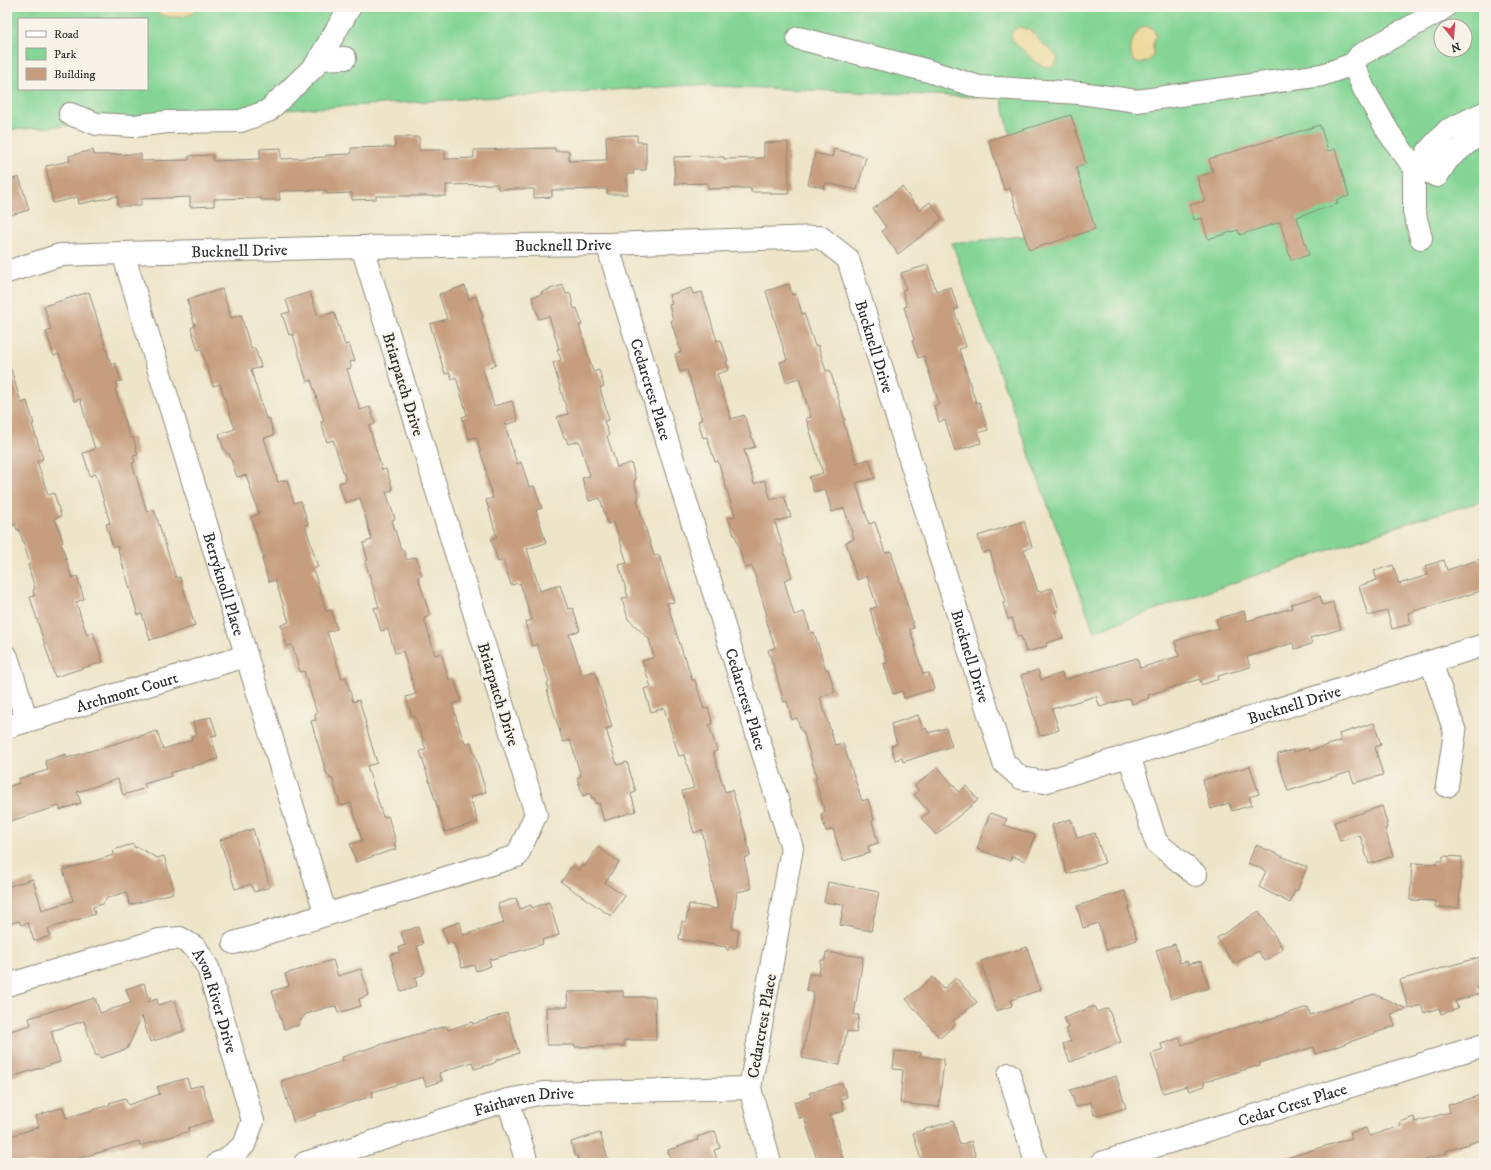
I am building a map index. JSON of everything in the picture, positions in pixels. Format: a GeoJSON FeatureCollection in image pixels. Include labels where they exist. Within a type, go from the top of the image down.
{"type":"FeatureCollection","features":[{"type":"Feature","properties":{"kind":"street"},"geometry":{"type":"LineString","coordinates":[[70,114],[97,124],[135,126],[167,122],[241,121],[268,111],[315,66],[350,7]]}},
{"type":"Feature","properties":{"kind":"street"},"geometry":{"type":"LineString","coordinates":[[798,38],[924,70],[979,88],[1080,93],[1137,101],[1322,75],[1353,64],[1360,55],[1436,13],[1444,7]]}},
{"type":"Feature","properties":{"kind":"street"},"geometry":{"type":"LineString","coordinates":[[319,59],[345,58]]}},
{"type":"Feature","properties":{"kind":"street"},"geometry":{"type":"LineString","coordinates":[[1353,64],[1364,89],[1389,132],[1410,162],[1419,167],[1437,176],[1448,159],[1484,131]]}},
{"type":"Feature","properties":{"kind":"street"},"geometry":{"type":"LineString","coordinates":[[1421,238],[1414,211],[1414,176],[1430,150],[1448,130],[1484,113]]}},
{"type":"Feature","properties":{"kind":"street","name":"Bucknell Drive"},"geometry":{"type":"LineString","coordinates":[[7,272],[60,255],[123,252],[607,244],[820,237],[848,259],[1004,763],[1021,778],[1044,782],[1484,645]]}},
{"type":"Feature","properties":{"kind":"street","name":"Cedarcrest Place"},"geometry":{"type":"LineString","coordinates":[[607,244],[792,848],[750,1088],[770,1163]]}},
{"type":"Feature","properties":{"kind":"street","name":"Briarpatch Drive"},"geometry":{"type":"LineString","coordinates":[[234,943],[517,856],[536,814],[362,247]]}},
{"type":"Feature","properties":{"kind":"street","name":"Berryknoll Place"},"geometry":{"type":"LineString","coordinates":[[123,252],[326,915]]}},
{"type":"Feature","properties":{"kind":"street"},"geometry":{"type":"LineString","coordinates":[[7,656],[17,724]]}},
{"type":"Feature","properties":{"kind":"street","name":"Archmont Court"},"geometry":{"type":"LineString","coordinates":[[17,724],[246,656]]}},
{"type":"Feature","properties":{"kind":"street"},"geometry":{"type":"LineString","coordinates":[[1431,662],[1455,732],[1447,786]]}},
{"type":"Feature","properties":{"kind":"street"},"geometry":{"type":"LineString","coordinates":[[1129,755],[1156,842],[1196,875]]}},
{"type":"Feature","properties":{"kind":"street","name":"Avon River Drive"},"geometry":{"type":"LineString","coordinates":[[7,985],[159,940],[180,938],[196,948],[208,968],[253,1120],[244,1145],[224,1161],[218,1163]]}},
{"type":"Feature","properties":{"kind":"street","name":"Cedar Crest Place"},"geometry":{"type":"LineString","coordinates":[[1101,1163],[1484,1046]]}},
{"type":"Feature","properties":{"kind":"street"},"geometry":{"type":"LineString","coordinates":[[1009,1074],[1036,1163]]}},
{"type":"Feature","properties":{"kind":"street","name":"Fairhaven Drive"},"geometry":{"type":"LineString","coordinates":[[305,1163],[508,1100],[544,1093],[750,1088]]}},
{"type":"Feature","properties":{"kind":"street"},"geometry":{"type":"LineString","coordinates":[[508,1100],[527,1163]]}},
{"type":"Feature","properties":{"kind":"green space"},"geometry":{"type":"Polygon","coordinates":[[[7,7],[1484,7],[1484,501],[1419,519],[1094,631],[952,243],[1035,235],[1001,98],[694,85],[265,111],[7,130],[7,7]]]}},
{"type":"Feature","properties":{"kind":"sand"},"geometry":{"type":"Polygon","coordinates":[[[147,7],[193,7],[195,10],[193,13],[181,17],[169,17],[147,7]]]}},
{"type":"Feature","properties":{"kind":"sand"},"geometry":{"type":"Polygon","coordinates":[[[1144,26],[1153,28],[1156,35],[1153,45],[1153,56],[1149,61],[1141,63],[1133,60],[1131,56],[1131,46],[1137,32],[1144,26]]]}},
{"type":"Feature","properties":{"kind":"sand"},"geometry":{"type":"Polygon","coordinates":[[[1020,27],[1030,30],[1056,55],[1058,59],[1054,66],[1049,67],[1037,63],[1014,42],[1011,34],[1016,28],[1020,27]]]}},
{"type":"Feature","properties":{"kind":"building"},"geometry":{"type":"Polygon","coordinates":[[[1071,115],[1086,164],[1076,167],[1095,229],[1029,250],[1010,188],[1004,190],[989,140],[1071,115]]]}},
{"type":"Feature","properties":{"kind":"building"},"geometry":{"type":"Polygon","coordinates":[[[1320,125],[1328,151],[1335,149],[1349,196],[1336,200],[1338,204],[1297,217],[1309,255],[1291,260],[1280,222],[1240,235],[1238,230],[1208,239],[1202,218],[1194,220],[1190,205],[1205,201],[1197,177],[1213,172],[1209,159],[1320,125]]]}},
{"type":"Feature","properties":{"kind":"building"},"geometry":{"type":"Polygon","coordinates":[[[637,135],[637,142],[646,142],[646,170],[633,170],[634,174],[627,174],[627,194],[607,194],[607,189],[552,190],[552,197],[534,198],[534,189],[498,189],[497,184],[446,185],[446,196],[376,196],[376,199],[352,200],[352,193],[327,194],[327,190],[283,191],[279,192],[280,200],[261,200],[261,198],[214,199],[214,206],[190,207],[190,197],[141,199],[141,206],[118,206],[118,196],[79,204],[78,197],[53,203],[46,166],[70,161],[69,156],[93,150],[94,155],[141,154],[141,161],[189,160],[189,156],[213,155],[213,161],[260,159],[260,149],[281,148],[281,159],[326,157],[326,155],[351,154],[351,148],[395,147],[395,137],[419,137],[419,150],[445,150],[445,159],[474,158],[474,150],[555,148],[555,151],[569,151],[569,161],[607,160],[606,136],[637,135]]]}},
{"type":"Feature","properties":{"kind":"building"},"geometry":{"type":"Polygon","coordinates":[[[788,142],[789,194],[751,192],[751,188],[708,189],[708,183],[675,184],[674,157],[707,156],[724,157],[724,159],[764,158],[764,143],[788,142]]]}},
{"type":"Feature","properties":{"kind":"building"},"geometry":{"type":"Polygon","coordinates":[[[834,149],[866,157],[857,190],[826,183],[824,188],[808,184],[815,153],[832,157],[834,149]]]}},
{"type":"Feature","properties":{"kind":"building"},"geometry":{"type":"Polygon","coordinates":[[[19,177],[29,210],[7,216],[7,181],[19,177]]]}},
{"type":"Feature","properties":{"kind":"building"},"geometry":{"type":"Polygon","coordinates":[[[902,187],[919,210],[930,202],[942,219],[898,254],[882,231],[886,227],[873,209],[902,187]]]}},
{"type":"Feature","properties":{"kind":"building"},"geometry":{"type":"Polygon","coordinates":[[[928,265],[936,291],[951,287],[958,309],[954,310],[966,347],[959,349],[976,403],[979,402],[988,430],[978,433],[981,443],[955,451],[945,420],[939,422],[934,406],[939,404],[924,356],[918,358],[912,341],[914,340],[904,307],[907,306],[902,290],[906,289],[901,273],[928,265]]]}},
{"type":"Feature","properties":{"kind":"building"},"geometry":{"type":"Polygon","coordinates":[[[789,284],[792,295],[796,294],[802,314],[804,313],[815,346],[818,345],[826,371],[830,370],[845,421],[843,421],[856,463],[869,459],[875,478],[856,483],[869,524],[875,522],[885,553],[891,551],[914,628],[910,629],[923,674],[929,673],[934,689],[904,698],[902,691],[893,694],[884,664],[887,663],[870,609],[877,607],[867,576],[857,580],[846,542],[854,539],[844,508],[832,512],[825,489],[814,492],[809,477],[823,473],[806,418],[811,417],[799,378],[786,382],[780,362],[787,360],[766,291],[789,284]]]}},
{"type":"Feature","properties":{"kind":"building"},"geometry":{"type":"Polygon","coordinates":[[[563,285],[566,294],[570,293],[574,309],[577,308],[582,325],[579,325],[593,372],[599,370],[604,386],[600,388],[609,420],[604,421],[617,467],[631,463],[636,480],[634,481],[639,499],[637,500],[654,556],[659,555],[674,602],[667,603],[692,680],[695,680],[704,709],[708,708],[713,724],[709,725],[717,751],[713,752],[725,792],[732,790],[746,836],[750,856],[744,858],[751,889],[737,892],[732,929],[739,930],[736,948],[729,947],[729,950],[727,950],[726,947],[679,939],[682,921],[686,922],[689,904],[718,909],[702,830],[694,833],[682,791],[694,788],[684,755],[679,756],[664,708],[651,712],[644,689],[651,687],[642,661],[654,657],[649,639],[628,619],[622,598],[628,597],[619,565],[627,563],[614,522],[608,524],[600,498],[589,501],[582,478],[590,476],[579,441],[568,444],[566,438],[564,438],[557,417],[568,414],[553,363],[561,360],[557,349],[559,349],[549,316],[539,319],[532,297],[542,294],[541,292],[563,285]]]}},
{"type":"Feature","properties":{"kind":"building"},"geometry":{"type":"Polygon","coordinates":[[[465,286],[469,299],[476,296],[483,318],[481,318],[496,365],[483,369],[494,406],[512,401],[518,421],[505,425],[517,464],[521,462],[529,487],[534,486],[542,508],[536,510],[546,543],[527,549],[540,591],[560,585],[568,609],[573,608],[580,631],[569,634],[582,675],[595,671],[612,727],[606,729],[617,765],[627,762],[636,792],[631,794],[636,811],[604,821],[599,803],[596,804],[590,793],[583,796],[577,778],[581,776],[570,740],[563,742],[547,690],[547,683],[549,683],[537,644],[532,646],[525,622],[532,620],[520,583],[511,585],[503,560],[498,562],[491,539],[497,537],[486,500],[493,498],[486,474],[487,473],[476,437],[469,439],[462,417],[467,415],[456,377],[452,379],[450,373],[445,374],[430,324],[447,319],[439,294],[465,286]]]}},
{"type":"Feature","properties":{"kind":"building"},"geometry":{"type":"Polygon","coordinates":[[[691,288],[693,294],[702,292],[717,341],[721,340],[728,361],[726,362],[729,370],[717,374],[731,419],[744,415],[755,447],[744,450],[754,484],[765,480],[771,500],[784,496],[791,517],[775,522],[792,577],[784,580],[794,615],[804,612],[811,633],[814,632],[826,670],[828,669],[835,692],[820,697],[835,745],[843,743],[862,801],[868,799],[874,820],[872,821],[878,843],[868,846],[870,853],[843,861],[833,829],[826,831],[821,814],[825,812],[803,731],[801,731],[797,718],[792,720],[787,701],[784,702],[768,650],[775,648],[765,616],[767,615],[752,566],[745,568],[728,518],[735,516],[718,461],[715,462],[707,437],[703,438],[698,421],[702,420],[687,370],[680,372],[675,354],[681,352],[671,321],[673,320],[669,305],[672,304],[669,295],[691,288]]]}},
{"type":"Feature","properties":{"kind":"building"},"geometry":{"type":"Polygon","coordinates":[[[222,289],[231,318],[241,315],[251,349],[255,348],[261,367],[251,370],[266,419],[269,418],[274,435],[264,438],[278,482],[287,480],[294,503],[301,501],[308,524],[305,525],[318,567],[313,569],[326,611],[331,610],[337,629],[327,632],[342,679],[346,677],[353,702],[359,700],[377,763],[367,766],[383,817],[388,816],[396,842],[394,843],[396,849],[356,862],[350,844],[362,841],[351,803],[341,806],[332,778],[330,779],[329,775],[327,775],[311,721],[316,720],[315,714],[317,713],[304,671],[300,672],[292,645],[287,646],[281,625],[289,622],[275,580],[269,582],[262,559],[264,559],[251,517],[259,514],[246,475],[237,477],[229,453],[227,454],[224,450],[219,434],[235,429],[220,384],[213,386],[201,349],[198,350],[191,328],[195,326],[187,300],[222,289]]]}},
{"type":"Feature","properties":{"kind":"building"},"geometry":{"type":"Polygon","coordinates":[[[89,292],[111,365],[115,363],[121,381],[116,382],[117,388],[115,389],[130,438],[133,437],[138,455],[133,456],[135,462],[132,463],[147,512],[154,509],[176,578],[180,577],[195,626],[150,640],[142,614],[138,615],[117,546],[113,547],[106,524],[110,523],[96,474],[90,476],[83,453],[95,449],[80,399],[74,401],[59,354],[54,356],[46,332],[51,330],[44,306],[89,292]]]}},
{"type":"Feature","properties":{"kind":"building"},"geometry":{"type":"Polygon","coordinates":[[[310,292],[318,317],[334,312],[345,345],[349,344],[355,361],[350,362],[351,368],[347,369],[360,410],[370,407],[375,424],[369,426],[382,470],[386,469],[393,490],[386,492],[395,519],[392,520],[401,550],[403,549],[407,560],[416,557],[422,576],[418,577],[430,616],[424,618],[435,655],[441,653],[449,680],[454,678],[461,701],[452,704],[465,744],[471,742],[486,792],[470,797],[478,822],[445,832],[420,751],[426,750],[415,716],[412,717],[406,697],[416,694],[403,651],[395,653],[388,629],[381,631],[374,608],[379,607],[365,561],[368,560],[363,543],[372,540],[360,498],[345,503],[339,483],[346,481],[333,440],[327,442],[321,422],[324,421],[311,380],[307,382],[293,334],[289,335],[282,314],[290,312],[286,300],[310,292]]]}},
{"type":"Feature","properties":{"kind":"building"},"geometry":{"type":"Polygon","coordinates":[[[7,369],[11,369],[21,403],[27,401],[34,424],[32,424],[43,459],[37,461],[48,495],[54,493],[61,516],[55,518],[63,542],[61,543],[72,578],[77,576],[84,599],[76,602],[87,635],[93,632],[103,662],[55,677],[30,597],[34,596],[33,590],[35,589],[28,565],[30,564],[19,529],[17,530],[15,524],[10,526],[7,516],[7,508],[12,506],[7,492],[7,369]]]}},
{"type":"Feature","properties":{"kind":"building"},"geometry":{"type":"Polygon","coordinates":[[[1024,521],[1032,547],[1024,550],[1038,592],[1052,588],[1059,610],[1055,611],[1063,638],[1046,643],[1047,646],[1026,652],[1021,636],[1018,637],[1012,618],[1008,619],[1003,603],[1006,602],[990,551],[983,553],[978,536],[1024,521]]]}},
{"type":"Feature","properties":{"kind":"building"},"geometry":{"type":"Polygon","coordinates":[[[1484,558],[1484,590],[1408,613],[1411,624],[1392,629],[1387,611],[1368,616],[1359,586],[1377,580],[1374,571],[1393,565],[1399,584],[1428,575],[1425,566],[1444,560],[1447,570],[1484,558]]]}},
{"type":"Feature","properties":{"kind":"building"},"geometry":{"type":"Polygon","coordinates":[[[1320,596],[1323,605],[1333,602],[1341,629],[1310,638],[1312,644],[1295,649],[1293,643],[1247,657],[1250,667],[1218,676],[1219,679],[1201,685],[1200,679],[1148,695],[1149,698],[1132,704],[1130,698],[1100,707],[1096,696],[1052,709],[1059,730],[1040,736],[1021,675],[1038,670],[1041,680],[1062,673],[1064,680],[1137,658],[1140,668],[1179,656],[1175,641],[1219,628],[1216,619],[1244,611],[1247,621],[1292,608],[1291,604],[1320,596]]]}},
{"type":"Feature","properties":{"kind":"building"},"geometry":{"type":"Polygon","coordinates":[[[918,715],[923,729],[926,728],[928,733],[946,728],[952,746],[903,762],[902,758],[895,760],[891,746],[897,744],[891,724],[918,715]]]}},
{"type":"Feature","properties":{"kind":"building"},"geometry":{"type":"Polygon","coordinates":[[[211,717],[217,735],[211,736],[218,759],[170,773],[171,776],[144,784],[146,788],[123,795],[118,779],[77,792],[81,803],[60,810],[59,806],[7,822],[7,787],[19,783],[18,779],[48,770],[45,761],[66,754],[67,758],[157,731],[163,749],[192,740],[191,737],[197,735],[193,722],[211,717]]]}},
{"type":"Feature","properties":{"kind":"building"},"geometry":{"type":"Polygon","coordinates":[[[1374,723],[1381,745],[1375,747],[1383,775],[1354,783],[1350,772],[1288,791],[1278,761],[1278,754],[1308,748],[1309,751],[1341,741],[1339,734],[1374,723]]]}},
{"type":"Feature","properties":{"kind":"building"},"geometry":{"type":"Polygon","coordinates":[[[1250,766],[1259,794],[1249,797],[1252,805],[1232,811],[1229,803],[1211,809],[1203,780],[1250,766]]]}},
{"type":"Feature","properties":{"kind":"building"},"geometry":{"type":"Polygon","coordinates":[[[938,767],[959,792],[966,786],[978,800],[936,835],[921,818],[929,812],[914,795],[919,791],[915,786],[938,767]]]}},
{"type":"Feature","properties":{"kind":"building"},"geometry":{"type":"Polygon","coordinates":[[[1382,806],[1387,823],[1387,828],[1385,829],[1393,856],[1369,864],[1360,835],[1340,841],[1334,822],[1382,806]]]}},
{"type":"Feature","properties":{"kind":"building"},"geometry":{"type":"Polygon","coordinates":[[[990,813],[1007,819],[1004,825],[1035,835],[1025,861],[1012,856],[1010,861],[977,849],[990,813]]]}},
{"type":"Feature","properties":{"kind":"building"},"geometry":{"type":"Polygon","coordinates":[[[1071,819],[1077,838],[1095,833],[1105,863],[1067,874],[1052,825],[1071,819]]]}},
{"type":"Feature","properties":{"kind":"building"},"geometry":{"type":"Polygon","coordinates":[[[253,829],[270,887],[254,892],[251,884],[235,889],[220,840],[253,829]]]}},
{"type":"Feature","properties":{"kind":"building"},"geometry":{"type":"Polygon","coordinates":[[[133,844],[135,848],[138,847],[157,858],[164,856],[174,890],[172,891],[173,893],[130,905],[126,892],[107,898],[103,904],[93,907],[95,914],[48,929],[50,936],[34,941],[28,923],[21,925],[19,921],[7,924],[7,887],[33,879],[42,910],[73,901],[63,870],[114,855],[113,850],[133,844]]]}},
{"type":"Feature","properties":{"kind":"building"},"geometry":{"type":"Polygon","coordinates":[[[1256,845],[1307,867],[1297,891],[1295,890],[1290,903],[1259,887],[1266,871],[1248,863],[1256,845]]]}},
{"type":"Feature","properties":{"kind":"building"},"geometry":{"type":"Polygon","coordinates":[[[598,847],[619,862],[605,883],[625,896],[611,916],[561,882],[572,866],[578,870],[581,865],[584,867],[598,847]]]}},
{"type":"Feature","properties":{"kind":"building"},"geometry":{"type":"Polygon","coordinates":[[[1443,856],[1462,857],[1459,908],[1435,907],[1436,901],[1410,900],[1412,863],[1436,864],[1437,861],[1443,861],[1443,856]]]}},
{"type":"Feature","properties":{"kind":"building"},"geometry":{"type":"Polygon","coordinates":[[[828,882],[879,892],[871,931],[840,925],[844,905],[824,902],[828,882]]]}},
{"type":"Feature","properties":{"kind":"building"},"geometry":{"type":"Polygon","coordinates":[[[1125,891],[1137,940],[1106,950],[1098,923],[1083,928],[1077,906],[1125,891]]]}},
{"type":"Feature","properties":{"kind":"building"},"geometry":{"type":"Polygon","coordinates":[[[516,898],[520,909],[531,905],[532,908],[549,902],[559,935],[542,940],[543,944],[489,960],[491,966],[476,971],[474,965],[462,968],[454,943],[448,944],[442,928],[460,922],[463,935],[504,923],[498,904],[516,898]]]}},
{"type":"Feature","properties":{"kind":"building"},"geometry":{"type":"Polygon","coordinates":[[[1259,911],[1283,949],[1265,961],[1258,951],[1234,964],[1217,938],[1259,911]]]}},
{"type":"Feature","properties":{"kind":"building"},"geometry":{"type":"Polygon","coordinates":[[[418,927],[423,944],[417,946],[425,973],[415,977],[417,986],[401,991],[390,955],[400,952],[399,947],[405,945],[401,932],[418,927]]]}},
{"type":"Feature","properties":{"kind":"building"},"geometry":{"type":"Polygon","coordinates":[[[1175,944],[1180,963],[1187,961],[1188,964],[1201,961],[1209,988],[1171,999],[1156,950],[1175,944]]]}},
{"type":"Feature","properties":{"kind":"building"},"geometry":{"type":"Polygon","coordinates":[[[1027,947],[1040,990],[1011,1000],[1012,1006],[996,1011],[981,961],[1027,947]]]}},
{"type":"Feature","properties":{"kind":"building"},"geometry":{"type":"Polygon","coordinates":[[[826,952],[863,957],[854,1015],[859,1015],[856,1033],[847,1031],[840,1065],[802,1058],[814,992],[806,990],[809,974],[819,975],[821,960],[825,960],[826,952]]]}},
{"type":"Feature","properties":{"kind":"building"},"geometry":{"type":"Polygon","coordinates":[[[1484,956],[1484,985],[1477,987],[1480,994],[1455,1001],[1458,1009],[1441,1014],[1439,1008],[1424,1013],[1421,1005],[1409,1009],[1400,980],[1484,956]]]}},
{"type":"Feature","properties":{"kind":"building"},"geometry":{"type":"Polygon","coordinates":[[[333,960],[338,976],[361,969],[369,995],[359,999],[361,1006],[338,1013],[336,1006],[328,1007],[306,1014],[298,1025],[284,1029],[272,991],[289,986],[285,974],[333,960]]]}},
{"type":"Feature","properties":{"kind":"building"},"geometry":{"type":"Polygon","coordinates":[[[933,977],[943,989],[956,978],[977,1002],[953,1021],[956,1024],[940,1038],[906,999],[933,977]]]}},
{"type":"Feature","properties":{"kind":"building"},"geometry":{"type":"Polygon","coordinates":[[[144,983],[148,998],[151,997],[148,1002],[157,999],[158,1005],[175,1000],[184,1031],[150,1042],[142,1016],[127,1049],[100,1058],[99,1055],[96,1056],[84,1021],[51,1031],[60,1062],[7,1078],[7,1032],[31,1025],[29,1018],[95,998],[100,1013],[131,1003],[126,989],[144,983]]]}},
{"type":"Feature","properties":{"kind":"building"},"geometry":{"type":"Polygon","coordinates":[[[623,991],[623,997],[655,997],[656,1040],[624,1040],[624,1046],[575,1047],[575,1045],[547,1045],[546,1007],[568,1007],[567,992],[623,991]]]}},
{"type":"Feature","properties":{"kind":"building"},"geometry":{"type":"Polygon","coordinates":[[[1374,994],[1407,1009],[1391,1014],[1395,1026],[1316,1054],[1314,1047],[1259,1063],[1260,1065],[1204,1082],[1205,1086],[1189,1091],[1187,1086],[1163,1093],[1151,1054],[1163,1050],[1161,1044],[1180,1038],[1182,1045],[1259,1020],[1260,1022],[1308,1007],[1310,1015],[1374,994]]]}},
{"type":"Feature","properties":{"kind":"building"},"geometry":{"type":"Polygon","coordinates":[[[1094,1006],[1097,1012],[1108,1008],[1121,1042],[1070,1062],[1063,1044],[1071,1041],[1065,1029],[1068,1028],[1064,1018],[1094,1006]]]}},
{"type":"Feature","properties":{"kind":"building"},"geometry":{"type":"Polygon","coordinates":[[[507,1013],[519,1053],[496,1060],[496,1062],[492,1064],[474,1069],[472,1062],[439,1073],[442,1081],[426,1086],[423,1077],[372,1092],[373,1096],[315,1113],[316,1115],[294,1123],[281,1081],[343,1061],[342,1057],[386,1043],[446,1026],[448,1030],[472,1022],[473,1024],[507,1013]]]}},
{"type":"Feature","properties":{"kind":"building"},"geometry":{"type":"Polygon","coordinates":[[[895,1051],[922,1053],[919,1056],[944,1059],[939,1107],[900,1103],[903,1070],[893,1069],[895,1051]]]}},
{"type":"Feature","properties":{"kind":"building"},"geometry":{"type":"Polygon","coordinates":[[[1116,1076],[1126,1108],[1097,1116],[1097,1114],[1094,1115],[1091,1102],[1076,1107],[1070,1090],[1116,1076]]]}},
{"type":"Feature","properties":{"kind":"building"},"geometry":{"type":"Polygon","coordinates":[[[187,1078],[190,1088],[202,1085],[213,1120],[188,1128],[189,1131],[140,1146],[139,1141],[76,1159],[78,1163],[7,1163],[7,1137],[39,1127],[36,1116],[63,1107],[66,1118],[110,1105],[109,1103],[125,1098],[128,1105],[160,1094],[157,1087],[187,1078]]]}},
{"type":"Feature","properties":{"kind":"building"},"geometry":{"type":"Polygon","coordinates":[[[842,1083],[847,1097],[841,1099],[844,1111],[830,1115],[844,1163],[818,1163],[804,1117],[799,1118],[794,1102],[811,1097],[809,1093],[842,1083]]]}},
{"type":"Feature","properties":{"kind":"building"},"geometry":{"type":"Polygon","coordinates":[[[1484,1094],[1484,1139],[1446,1151],[1447,1153],[1416,1163],[1283,1163],[1283,1159],[1352,1138],[1350,1133],[1366,1128],[1369,1136],[1401,1126],[1400,1122],[1414,1117],[1415,1122],[1450,1112],[1448,1105],[1484,1094]]]}},
{"type":"Feature","properties":{"kind":"building"},"geometry":{"type":"Polygon","coordinates":[[[953,1121],[960,1145],[971,1141],[976,1158],[959,1163],[922,1163],[913,1133],[953,1121]]]}},
{"type":"Feature","properties":{"kind":"building"},"geometry":{"type":"Polygon","coordinates":[[[715,1131],[720,1148],[714,1150],[718,1163],[672,1163],[668,1150],[698,1140],[697,1137],[715,1131]]]}},
{"type":"Feature","properties":{"kind":"building"},"geometry":{"type":"Polygon","coordinates":[[[600,1133],[609,1163],[580,1163],[577,1155],[575,1156],[571,1142],[600,1133]]]}}]}
